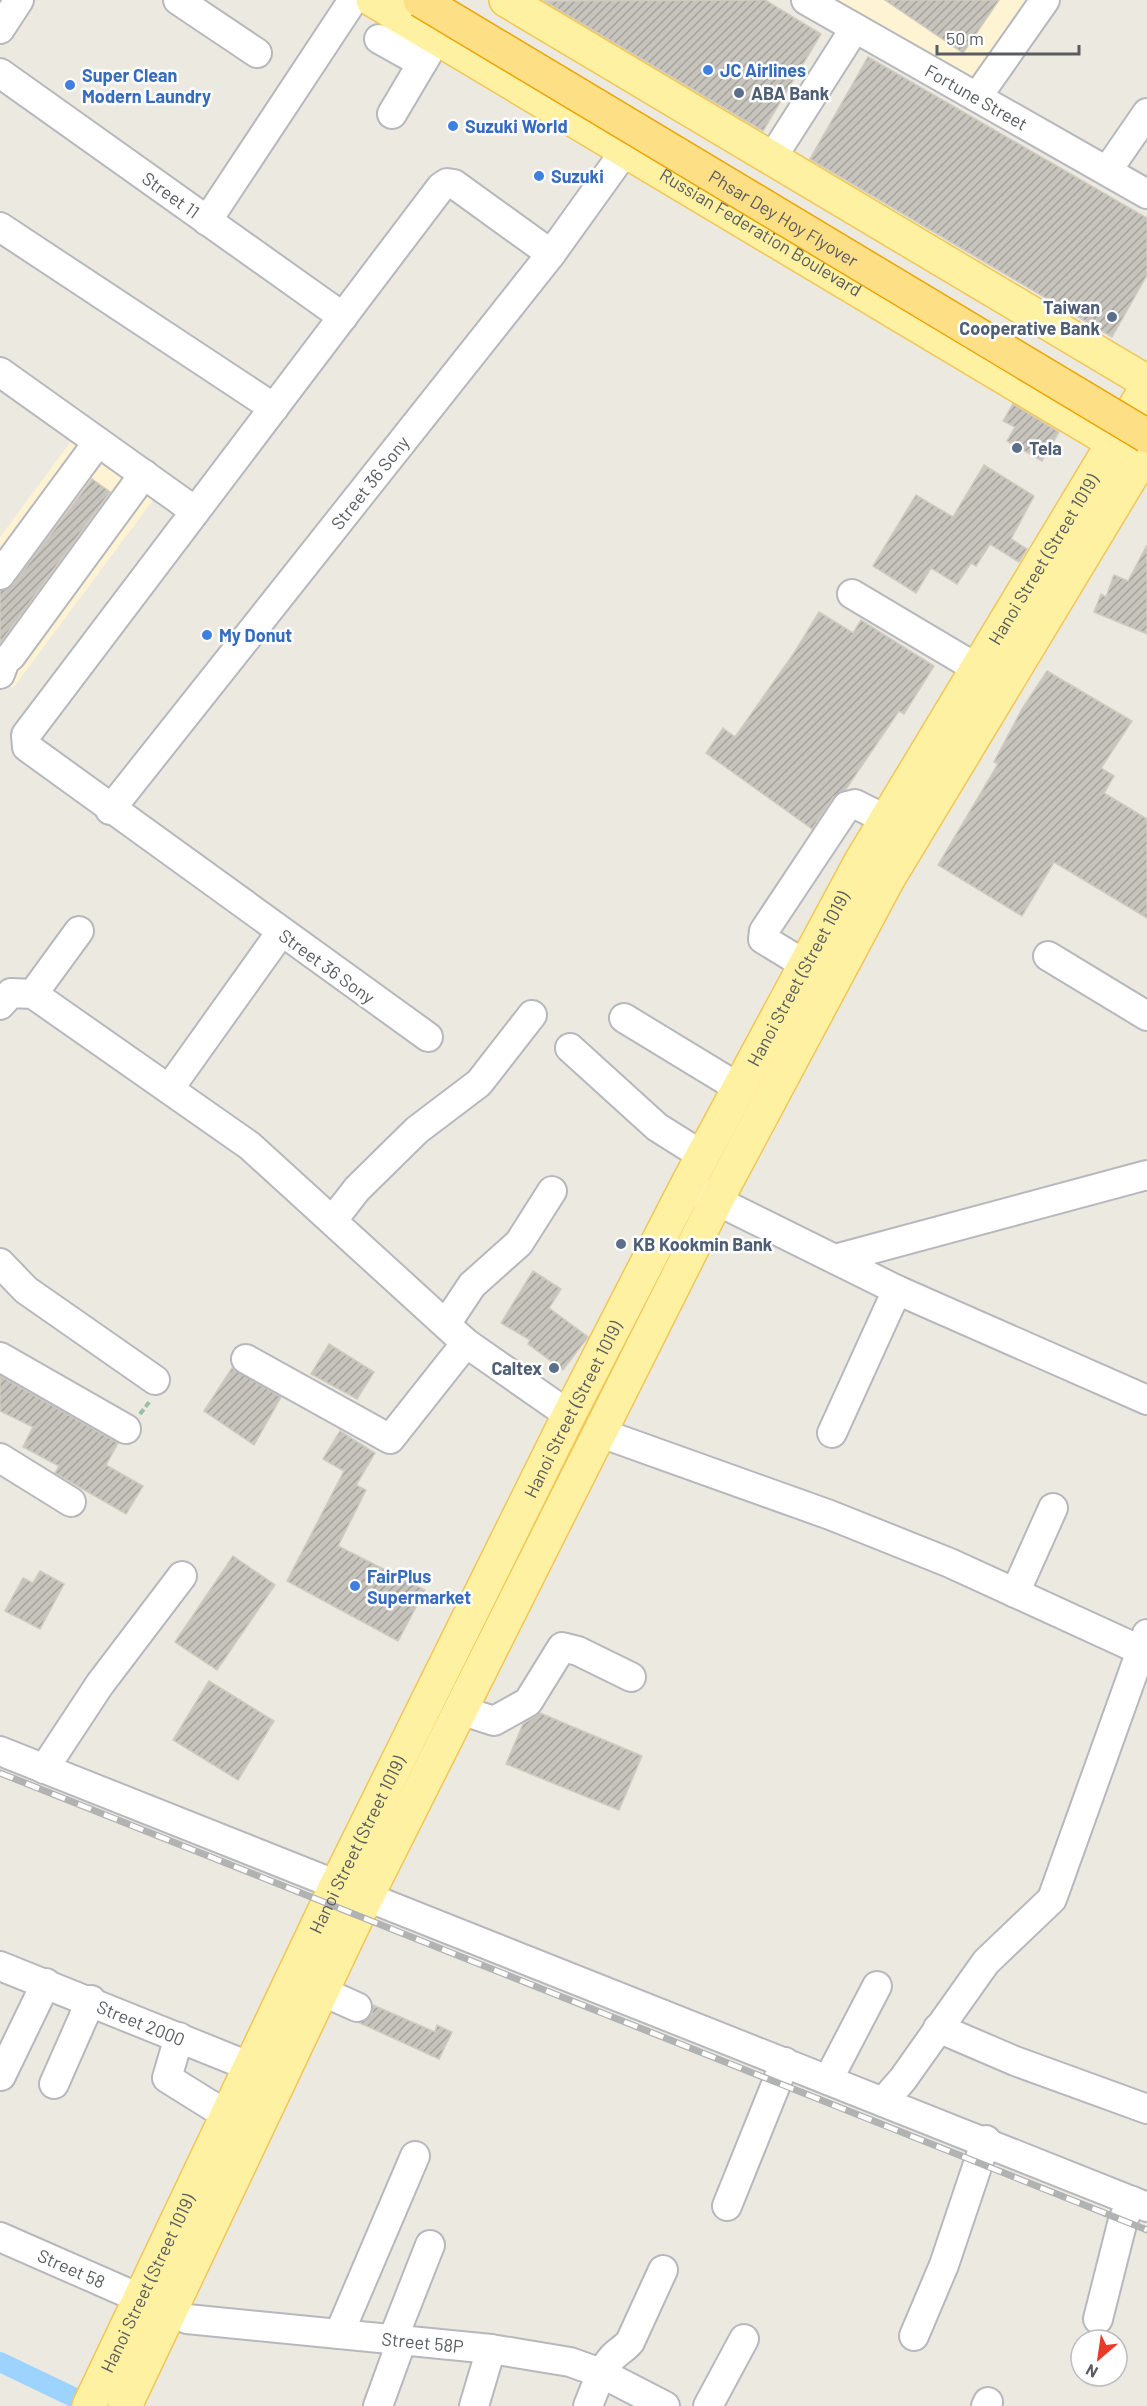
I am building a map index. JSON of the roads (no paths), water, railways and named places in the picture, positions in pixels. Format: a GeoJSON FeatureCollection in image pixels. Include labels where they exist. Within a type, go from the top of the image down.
{"type":"FeatureCollection","features":[{"type":"Feature","properties":{"kind":"highway","name":"Phsar Dey Hoy Flyover"},"geometry":{"type":"LineString","coordinates":[[420,0],[1146,452]]}},
{"type":"Feature","properties":{"kind":"highway","name":"Phsar Dey Hoy Flyover"},"geometry":{"type":"LineString","coordinates":[[461,0],[1147,409]]}},
{"type":"Feature","properties":{"kind":"main road","name":"Russian Federation Boulevard"},"geometry":{"type":"LineString","coordinates":[[373,0],[429,51],[625,151],[1113,442],[1146,452]]}},
{"type":"Feature","properties":{"kind":"main road"},"geometry":{"type":"LineString","coordinates":[[514,2],[1147,382]]}},
{"type":"Feature","properties":{"kind":"main road"},"geometry":{"type":"LineString","coordinates":[[760,231],[781,231],[798,217],[804,194],[784,166]]}},
{"type":"Feature","properties":{"kind":"main road","name":"Hanoi Street (Street 1019)"},"geometry":{"type":"LineString","coordinates":[[126,2404],[171,2313],[266,2073],[337,1884],[569,1415],[804,964],[885,819],[1147,387]]}},
{"type":"Feature","properties":{"kind":"main road","name":"Hanoi Street (Street 1019)"},"geometry":{"type":"LineString","coordinates":[[94,2396],[228,2116],[266,2073],[321,1991],[598,1432],[716,1201],[888,879],[1146,452]]}},
{"type":"Feature","properties":{"kind":"street"},"geometry":{"type":"LineString","coordinates":[[0,29],[19,0]]}},
{"type":"Feature","properties":{"kind":"street"},"geometry":{"type":"LineString","coordinates":[[178,0],[257,53]]}},
{"type":"Feature","properties":{"kind":"street"},"geometry":{"type":"LineString","coordinates":[[207,221],[353,0]]}},
{"type":"Feature","properties":{"kind":"street","name":"Fortune Street"},"geometry":{"type":"LineString","coordinates":[[806,0],[1147,194]]}},
{"type":"Feature","properties":{"kind":"street"},"geometry":{"type":"LineString","coordinates":[[977,97],[1044,0]]}},
{"type":"Feature","properties":{"kind":"street"},"geometry":{"type":"LineString","coordinates":[[784,166],[855,28]]}},
{"type":"Feature","properties":{"kind":"street"},"geometry":{"type":"LineString","coordinates":[[379,39],[429,51],[392,114]]}},
{"type":"Feature","properties":{"kind":"street","name":"Street 11"},"geometry":{"type":"LineString","coordinates":[[0,73],[343,317]]}},
{"type":"Feature","properties":{"kind":"street"},"geometry":{"type":"LineString","coordinates":[[1107,171],[1147,113]]}},
{"type":"Feature","properties":{"kind":"street","name":"Street 36 Sony"},"geometry":{"type":"LineString","coordinates":[[110,810],[551,254],[625,151]]}},
{"type":"Feature","properties":{"kind":"street","name":"Street 36 Sony"},"geometry":{"type":"LineString","coordinates":[[428,1037],[110,810],[27,747],[26,735],[441,187],[447,183],[454,184],[551,254]]}},
{"type":"Feature","properties":{"kind":"street"},"geometry":{"type":"LineString","coordinates":[[0,227],[274,408]]}},
{"type":"Feature","properties":{"kind":"street"},"geometry":{"type":"LineString","coordinates":[[0,372],[195,511]]}},
{"type":"Feature","properties":{"kind":"street"},"geometry":{"type":"LineString","coordinates":[[0,575],[98,442]]}},
{"type":"Feature","properties":{"kind":"street"},"geometry":{"type":"LineString","coordinates":[[2,665],[11,656],[144,474]]}},
{"type":"Feature","properties":{"kind":"street"},"geometry":{"type":"LineString","coordinates":[[852,594],[978,669]]}},
{"type":"Feature","properties":{"kind":"street"},"geometry":{"type":"LineString","coordinates":[[804,964],[763,939],[764,931],[847,806],[855,804],[885,819]]}},
{"type":"Feature","properties":{"kind":"street"},"geometry":{"type":"LineString","coordinates":[[33,994],[79,931]]}},
{"type":"Feature","properties":{"kind":"street"},"geometry":{"type":"LineString","coordinates":[[169,1089],[280,932]]}},
{"type":"Feature","properties":{"kind":"street"},"geometry":{"type":"LineString","coordinates":[[1048,956],[1147,1016]]}},
{"type":"Feature","properties":{"kind":"street"},"geometry":{"type":"LineString","coordinates":[[0,1005],[10,993],[33,994],[250,1146],[456,1334],[569,1415]]}},
{"type":"Feature","properties":{"kind":"street"},"geometry":{"type":"LineString","coordinates":[[333,1220],[357,1189],[417,1130],[479,1083],[532,1015]]}},
{"type":"Feature","properties":{"kind":"street"},"geometry":{"type":"LineString","coordinates":[[624,1018],[739,1088]]}},
{"type":"Feature","properties":{"kind":"street"},"geometry":{"type":"LineString","coordinates":[[570,1048],[657,1127],[703,1156]]}},
{"type":"Feature","properties":{"kind":"street"},"geometry":{"type":"LineString","coordinates":[[835,1259],[1147,1175]]}},
{"type":"Feature","properties":{"kind":"street"},"geometry":{"type":"LineString","coordinates":[[687,1185],[897,1290],[1147,1400]]}},
{"type":"Feature","properties":{"kind":"street"},"geometry":{"type":"LineString","coordinates":[[246,1359],[390,1439],[456,1334],[472,1285],[519,1243],[552,1191]]}},
{"type":"Feature","properties":{"kind":"street"},"geometry":{"type":"LineString","coordinates":[[0,1263],[26,1290],[155,1380]]}},
{"type":"Feature","properties":{"kind":"street"},"geometry":{"type":"LineString","coordinates":[[832,1433],[897,1290]]}},
{"type":"Feature","properties":{"kind":"street"},"geometry":{"type":"LineString","coordinates":[[0,1357],[126,1429]]}},
{"type":"Feature","properties":{"kind":"street"},"geometry":{"type":"LineString","coordinates":[[598,1432],[830,1515],[950,1563],[1015,1593],[1143,1642],[1052,1899],[986,1962],[903,2079],[883,2102]]}},
{"type":"Feature","properties":{"kind":"street"},"geometry":{"type":"LineString","coordinates":[[0,1458],[71,1502]]}},
{"type":"Feature","properties":{"kind":"street"},"geometry":{"type":"LineString","coordinates":[[1015,1593],[1053,1508]]}},
{"type":"Feature","properties":{"kind":"street"},"geometry":{"type":"LineString","coordinates":[[44,1769],[100,1684],[183,1576]]}},
{"type":"Feature","properties":{"kind":"street"},"geometry":{"type":"LineString","coordinates":[[460,1710],[494,1721],[525,1706],[562,1647],[631,1677]]}},
{"type":"Feature","properties":{"kind":"street"},"geometry":{"type":"LineString","coordinates":[[0,1751],[883,2102],[986,2140],[1140,2204],[1123,2220],[1098,2319]]}},
{"type":"Feature","properties":{"kind":"street","name":"Street 2000"},"geometry":{"type":"LineString","coordinates":[[0,1965],[91,2000],[266,2073]]}},
{"type":"Feature","properties":{"kind":"street"},"geometry":{"type":"LineString","coordinates":[[1,2076],[46,1983]]}},
{"type":"Feature","properties":{"kind":"street"},"geometry":{"type":"LineString","coordinates":[[828,2080],[877,1986]]}},
{"type":"Feature","properties":{"kind":"street"},"geometry":{"type":"LineString","coordinates":[[321,1991],[357,2007]]}},
{"type":"Feature","properties":{"kind":"street"},"geometry":{"type":"LineString","coordinates":[[54,2084],[91,2000]]}},
{"type":"Feature","properties":{"kind":"street"},"geometry":{"type":"LineString","coordinates":[[938,2028],[1015,2061],[1147,2109]]}},
{"type":"Feature","properties":{"kind":"street"},"geometry":{"type":"LineString","coordinates":[[179,2037],[167,2078],[228,2116]]}},
{"type":"Feature","properties":{"kind":"street"},"geometry":{"type":"LineString","coordinates":[[727,2206],[784,2062]]}},
{"type":"Feature","properties":{"kind":"street"},"geometry":{"type":"LineString","coordinates":[[914,2336],[944,2265],[986,2140]]}},
{"type":"Feature","properties":{"kind":"street"},"geometry":{"type":"LineString","coordinates":[[339,2334],[415,2156]]}},
{"type":"Feature","properties":{"kind":"street","name":"Street 58"},"geometry":{"type":"LineString","coordinates":[[0,2237],[171,2313]]}},
{"type":"Feature","properties":{"kind":"street"},"geometry":{"type":"LineString","coordinates":[[378,2406],[397,2339],[430,2245]]}},
{"type":"Feature","properties":{"kind":"street"},"geometry":{"type":"LineString","coordinates":[[588,2406],[601,2373],[614,2355],[630,2342],[663,2270]]}},
{"type":"Feature","properties":{"kind":"street","name":"Street 58P"},"geometry":{"type":"LineString","coordinates":[[171,2313],[187,2319],[491,2349],[570,2362],[601,2373],[665,2406]]}},
{"type":"Feature","properties":{"kind":"street"},"geometry":{"type":"LineString","coordinates":[[708,2406],[744,2339]]}},
{"type":"Feature","properties":{"kind":"street"},"geometry":{"type":"LineString","coordinates":[[474,2406],[491,2349]]}},
{"type":"Feature","properties":{"kind":"waterway"},"geometry":{"type":"LineString","coordinates":[[0,2362],[92,2406]]}},
{"type":"Feature","properties":{"kind":"railway"},"geometry":{"type":"LineString","coordinates":[[0,1773],[1147,2230]]}},
{"type":"Feature","properties":{"kind":"place","name":"JC Airlines"},"geometry":{"type":"Point","coordinates":[708,70]}},
{"type":"Feature","properties":{"kind":"place","name":"Super Clean Modern Laundry"},"geometry":{"type":"Point","coordinates":[70,85]}},
{"type":"Feature","properties":{"kind":"place","name":"ABA Bank"},"geometry":{"type":"Point","coordinates":[739,93]}},
{"type":"Feature","properties":{"kind":"place","name":"Suzuki World"},"geometry":{"type":"Point","coordinates":[453,126]}},
{"type":"Feature","properties":{"kind":"place","name":"Suzuki"},"geometry":{"type":"Point","coordinates":[539,176]}},
{"type":"Feature","properties":{"kind":"place","name":"Taiwan Cooperative Bank"},"geometry":{"type":"Point","coordinates":[1112,317]}},
{"type":"Feature","properties":{"kind":"place","name":"Tela"},"geometry":{"type":"Point","coordinates":[1017,448]}},
{"type":"Feature","properties":{"kind":"place","name":"My Donut"},"geometry":{"type":"Point","coordinates":[207,635]}},
{"type":"Feature","properties":{"kind":"place","name":"KB Kookmin Bank"},"geometry":{"type":"Point","coordinates":[621,1244]}},
{"type":"Feature","properties":{"kind":"place","name":"Caltex"},"geometry":{"type":"Point","coordinates":[554,1368]}},
{"type":"Feature","properties":{"kind":"place","name":"FairPlus Supermarket"},"geometry":{"type":"Point","coordinates":[355,1586]}}]}
